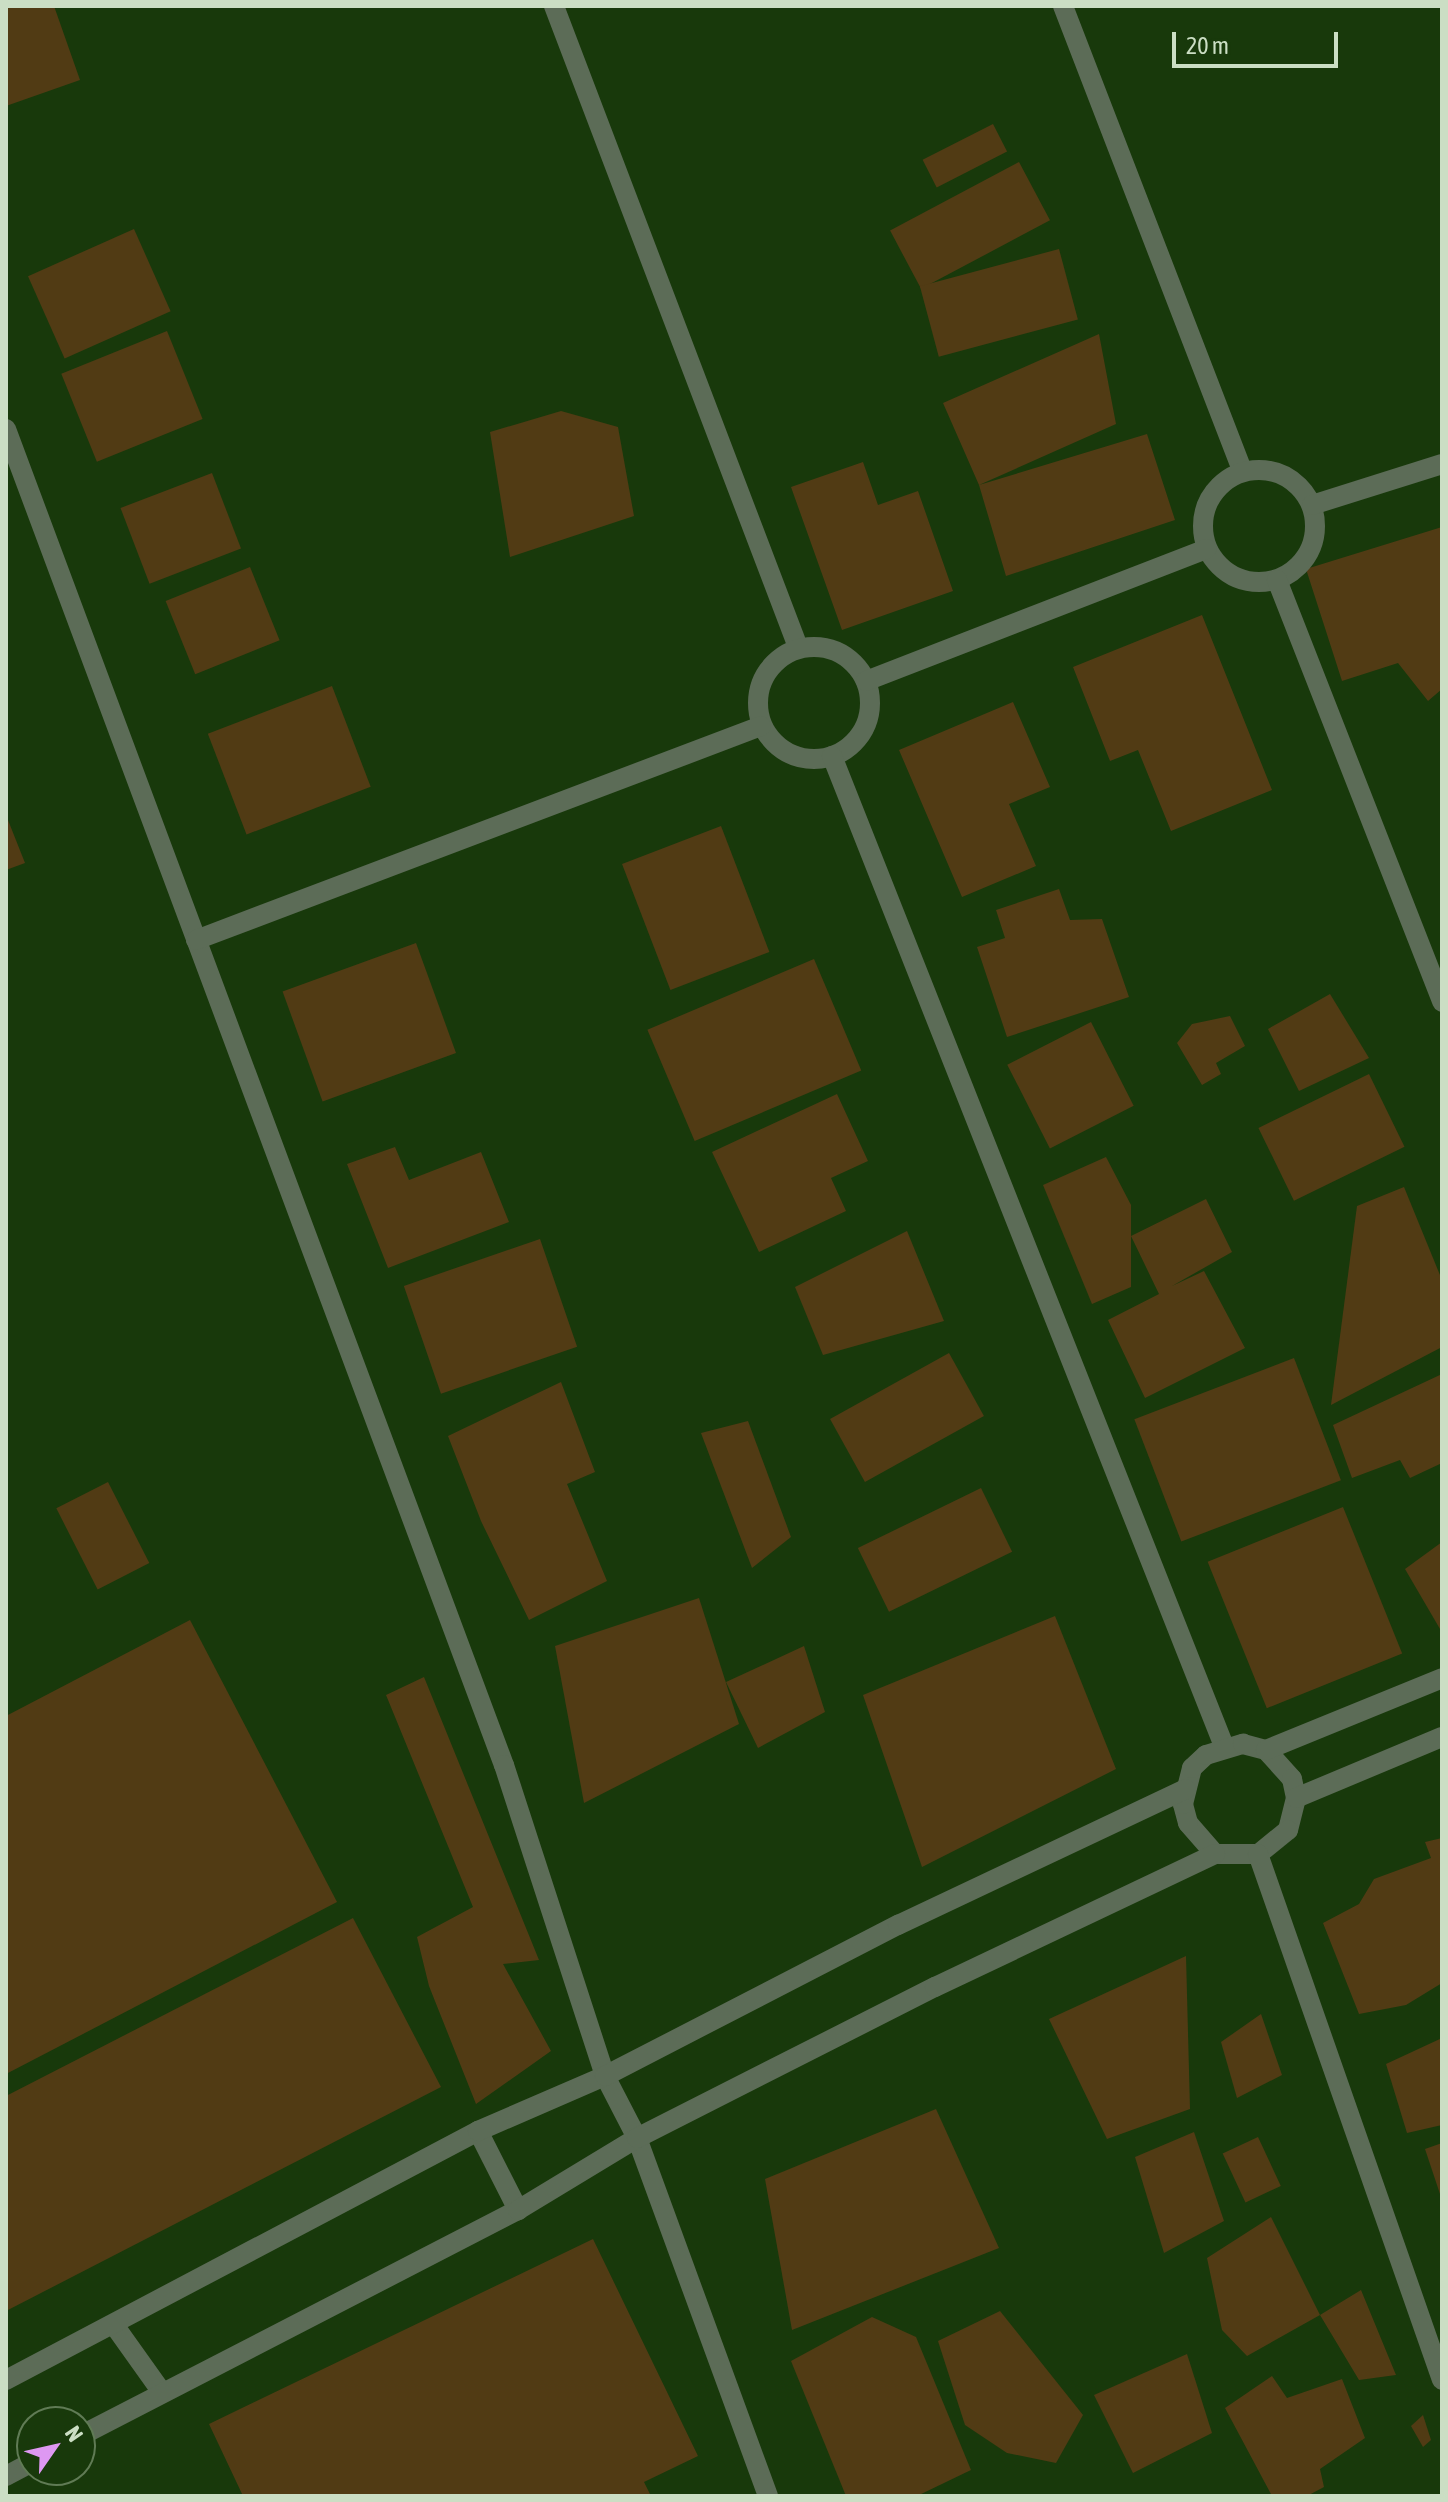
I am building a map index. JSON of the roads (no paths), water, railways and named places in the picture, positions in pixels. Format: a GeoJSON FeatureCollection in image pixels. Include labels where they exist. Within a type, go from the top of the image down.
{"type":"FeatureCollection","features":[{"type":"Feature","properties":{"kind":"street"},"geometry":{"type":"LineString","coordinates":[[554,6],[798,647]]}},
{"type":"Feature","properties":{"kind":"street"},"geometry":{"type":"LineString","coordinates":[[1063,6],[1242,471]]}},
{"type":"Feature","properties":{"kind":"street"},"geometry":{"type":"LineString","coordinates":[[6,429],[504,1765],[605,2076],[637,2138],[768,2496]]}},
{"type":"Feature","properties":{"kind":"street"},"geometry":{"type":"LineString","coordinates":[[1312,505],[1442,464]]}},
{"type":"Feature","properties":{"kind":"street"},"geometry":{"type":"LineString","coordinates":[[1262,469],[1285,476],[1312,505],[1312,544],[1294,571],[1277,580],[1257,583],[1233,577],[1206,549],[1204,512],[1212,494],[1242,471],[1262,469]]}},
{"type":"Feature","properties":{"kind":"street"},"geometry":{"type":"LineString","coordinates":[[866,681],[1206,549]]}},
{"type":"Feature","properties":{"kind":"street"},"geometry":{"type":"LineString","coordinates":[[1277,580],[1442,1002]]}},
{"type":"Feature","properties":{"kind":"street"},"geometry":{"type":"LineString","coordinates":[[798,647],[838,652],[855,663],[866,681],[869,718],[848,748],[832,756],[811,759],[791,754],[773,743],[761,726],[758,687],[767,670],[798,647]]}},
{"type":"Feature","properties":{"kind":"street"},"geometry":{"type":"LineString","coordinates":[[196,940],[761,726]]}},
{"type":"Feature","properties":{"kind":"street"},"geometry":{"type":"LineString","coordinates":[[832,756],[1224,1746]]}},
{"type":"Feature","properties":{"kind":"street"},"geometry":{"type":"LineString","coordinates":[[1266,1750],[1442,1678]]}},
{"type":"Feature","properties":{"kind":"street"},"geometry":{"type":"LineString","coordinates":[[1296,1798],[1442,1737]]}},
{"type":"Feature","properties":{"kind":"street"},"geometry":{"type":"LineString","coordinates":[[96,2427],[518,2210],[637,2138],[1215,1854],[1258,1854],[1288,1830],[1296,1798],[1282,1763],[1266,1750],[1243,1744],[1224,1746],[1192,1768],[1186,1789],[1188,1823],[1215,1854]]}},
{"type":"Feature","properties":{"kind":"street"},"geometry":{"type":"LineString","coordinates":[[6,2380],[478,2131],[605,2076],[898,1925],[1186,1789]]}},
{"type":"Feature","properties":{"kind":"street"},"geometry":{"type":"LineString","coordinates":[[1258,1854],[1442,2380]]}},
{"type":"Feature","properties":{"kind":"street"},"geometry":{"type":"LineString","coordinates":[[478,2131],[518,2210]]}},
{"type":"Feature","properties":{"kind":"street"},"geometry":{"type":"LineString","coordinates":[[114,2325],[161,2391]]}}]}
